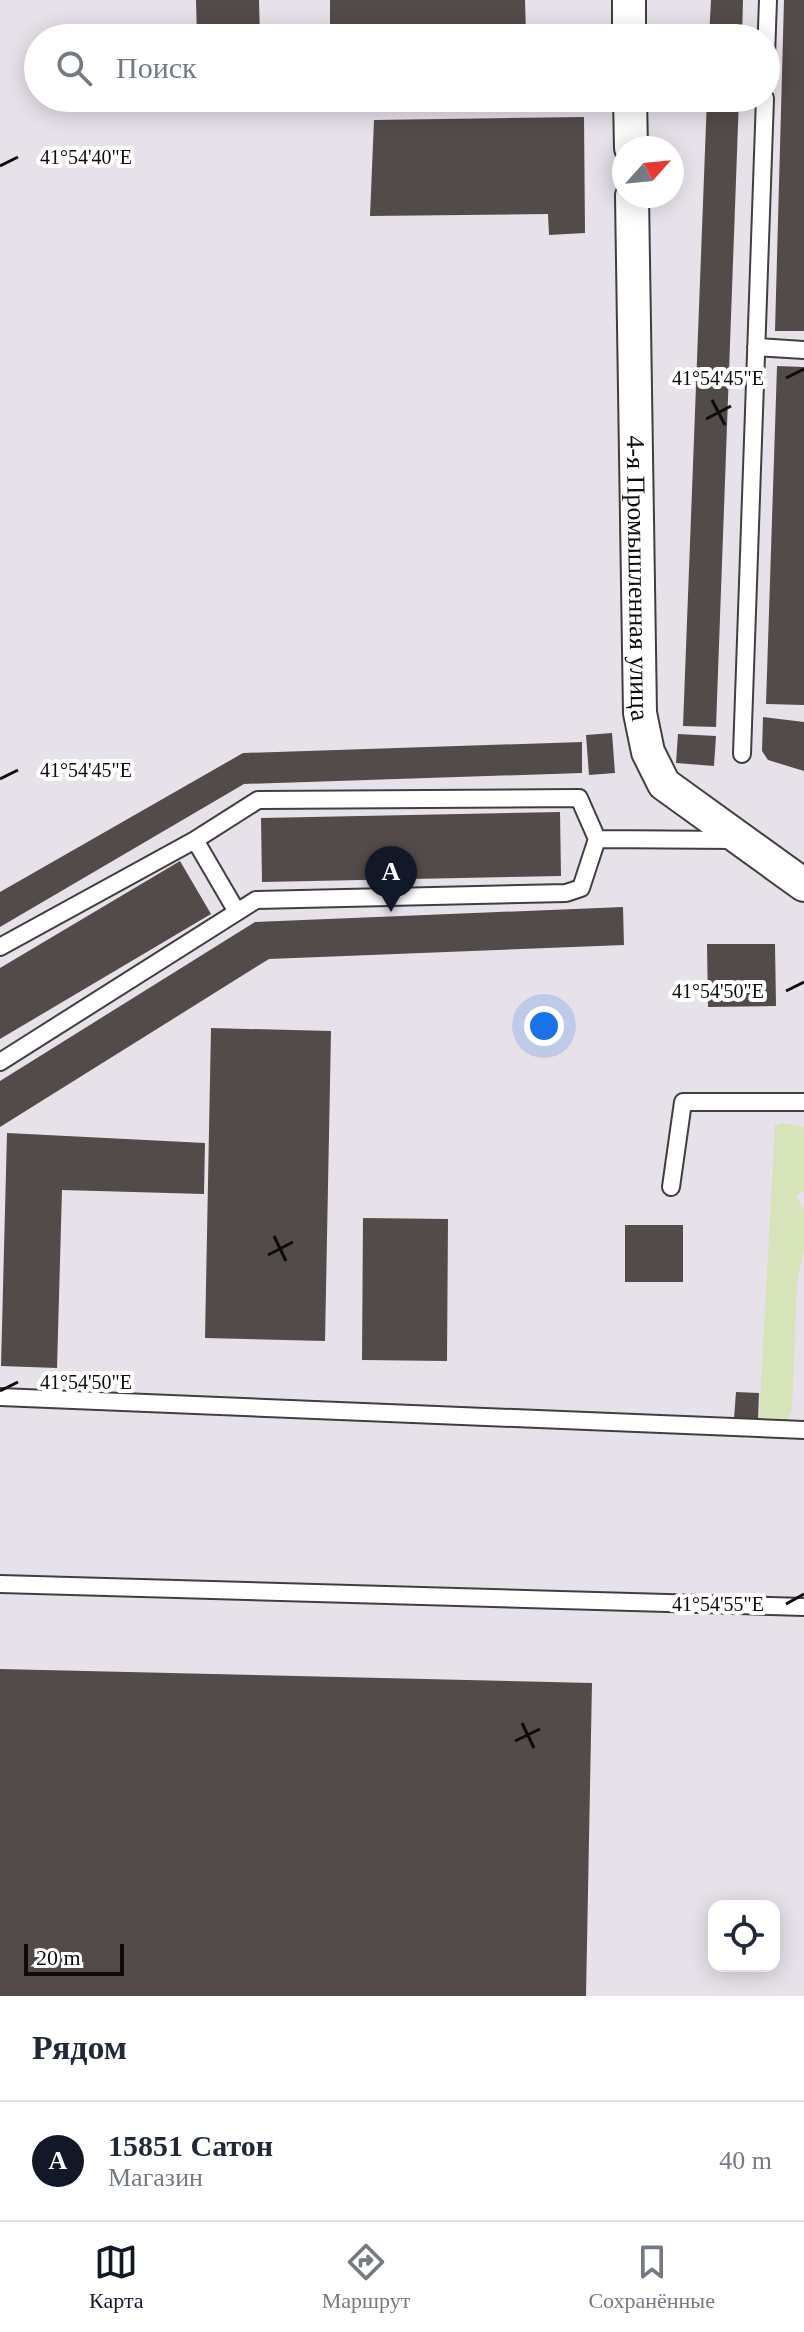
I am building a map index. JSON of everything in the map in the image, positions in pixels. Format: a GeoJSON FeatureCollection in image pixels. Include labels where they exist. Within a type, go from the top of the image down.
{"type":"FeatureCollection","features":[{"type":"Feature","properties":{"kind":"street"},"geometry":{"type":"LineString","coordinates":[[629,0],[629,24]]}},
{"type":"Feature","properties":{"kind":"street"},"geometry":{"type":"LineString","coordinates":[[630,112],[631,136]]}},
{"type":"Feature","properties":{"kind":"street","name":"4-я Промышленная улица"},"geometry":{"type":"LineString","coordinates":[[632,208],[640,713],[648,752],[664,784],[804,885]]}},
{"type":"Feature","properties":{"kind":"lane"},"geometry":{"type":"LineString","coordinates":[[767,24],[768,0]]}},
{"type":"Feature","properties":{"kind":"lane"},"geometry":{"type":"LineString","coordinates":[[742,754],[764,112]]}},
{"type":"Feature","properties":{"kind":"lane"},"geometry":{"type":"LineString","coordinates":[[756,347],[804,350]]}},
{"type":"Feature","properties":{"kind":"lane"},"geometry":{"type":"LineString","coordinates":[[0,947],[195,840],[258,800],[579,798],[597,839],[581,888],[566,893],[256,900],[0,1062]]}},
{"type":"Feature","properties":{"kind":"lane"},"geometry":{"type":"LineString","coordinates":[[597,839],[741,840]]}},
{"type":"Feature","properties":{"kind":"lane"},"geometry":{"type":"LineString","coordinates":[[195,840],[237,912]]}},
{"type":"Feature","properties":{"kind":"lane"},"geometry":{"type":"LineString","coordinates":[[671,1187],[683,1102],[804,1102]]}},
{"type":"Feature","properties":{"kind":"lane"},"geometry":{"type":"LineString","coordinates":[[0,1397],[804,1430]]}},
{"type":"Feature","properties":{"kind":"lane"},"geometry":{"type":"LineString","coordinates":[[0,1584],[804,1607]]}},
{"type":"Feature","properties":{"kind":"shaded area"},"geometry":{"type":"Polygon","coordinates":[[[0,0],[804,0],[804,1996],[0,1996],[0,0]]]}},
{"type":"Feature","properties":{"kind":"green space"},"geometry":{"type":"Polygon","coordinates":[[[783,1123],[804,1127],[804,1191],[796,1196],[804,1209],[804,1250],[797,1282],[792,1410],[786,1421],[759,1420],[775,1125],[783,1123]]]}},
{"type":"Feature","properties":{"kind":"building"},"geometry":{"type":"Polygon","coordinates":[[[196,0],[259,0],[260,24],[197,24],[196,0]]]}},
{"type":"Feature","properties":{"kind":"building"},"geometry":{"type":"Polygon","coordinates":[[[330,0],[525,0],[526,24],[330,24],[330,0]]]}},
{"type":"Feature","properties":{"kind":"building"},"geometry":{"type":"Polygon","coordinates":[[[711,0],[743,0],[742,24],[710,24],[711,0]]]}},
{"type":"Feature","properties":{"kind":"building"},"geometry":{"type":"Polygon","coordinates":[[[784,0],[804,0],[804,331],[775,331],[784,0]]]}},
{"type":"Feature","properties":{"kind":"building"},"geometry":{"type":"Polygon","coordinates":[[[706,112],[738,112],[716,727],[683,726],[706,112]]]}},
{"type":"Feature","properties":{"kind":"building"},"geometry":{"type":"Polygon","coordinates":[[[584,117],[585,233],[549,235],[548,214],[370,216],[374,120],[584,117]]]}},
{"type":"Feature","properties":{"kind":"building"},"geometry":{"type":"Polygon","coordinates":[[[777,366],[804,367],[804,705],[766,704],[777,366]]]}},
{"type":"Feature","properties":{"kind":"building"},"geometry":{"type":"Polygon","coordinates":[[[763,717],[804,722],[804,771],[768,760],[762,751],[763,717]]]}},
{"type":"Feature","properties":{"kind":"building"},"geometry":{"type":"Polygon","coordinates":[[[612,733],[615,773],[589,775],[586,735],[612,733]]]}},
{"type":"Feature","properties":{"kind":"building"},"geometry":{"type":"Polygon","coordinates":[[[678,734],[716,736],[714,766],[676,763],[678,734]]]}},
{"type":"Feature","properties":{"kind":"building"},"geometry":{"type":"Polygon","coordinates":[[[582,742],[582,773],[244,784],[0,927],[0,892],[243,753],[582,742]]]}},
{"type":"Feature","properties":{"kind":"building"},"geometry":{"type":"Polygon","coordinates":[[[560,812],[561,876],[262,882],[261,818],[560,812]]]}},
{"type":"Feature","properties":{"kind":"building"},"geometry":{"type":"Polygon","coordinates":[[[180,861],[211,914],[0,1039],[0,968],[180,861]]]}},
{"type":"Feature","properties":{"kind":"building"},"geometry":{"type":"Polygon","coordinates":[[[623,907],[624,945],[269,959],[0,1127],[0,1081],[255,922],[623,907]]]}},
{"type":"Feature","properties":{"kind":"building"},"geometry":{"type":"Polygon","coordinates":[[[707,944],[775,944],[776,1006],[708,1007],[707,944]]]}},
{"type":"Feature","properties":{"kind":"building"},"geometry":{"type":"Polygon","coordinates":[[[211,1028],[331,1031],[325,1341],[205,1338],[211,1028]]]}},
{"type":"Feature","properties":{"kind":"building"},"geometry":{"type":"Polygon","coordinates":[[[7,1133],[205,1143],[204,1194],[62,1190],[57,1368],[1,1366],[7,1133]]]}},
{"type":"Feature","properties":{"kind":"building"},"geometry":{"type":"Polygon","coordinates":[[[363,1218],[448,1219],[447,1361],[362,1360],[363,1218]]]}},
{"type":"Feature","properties":{"kind":"building"},"geometry":{"type":"Polygon","coordinates":[[[625,1225],[683,1225],[683,1282],[625,1282],[625,1225]]]}},
{"type":"Feature","properties":{"kind":"building"},"geometry":{"type":"Polygon","coordinates":[[[736,1392],[759,1393],[758,1420],[734,1419],[736,1392]]]}},
{"type":"Feature","properties":{"kind":"building"},"geometry":{"type":"Polygon","coordinates":[[[0,1669],[592,1683],[586,1996],[0,1996],[0,1669]]]}},
{"type":"Feature","properties":{"kind":"place","name":"15851 Сатон"},"geometry":{"type":"Point","coordinates":[391,912]}}]}
